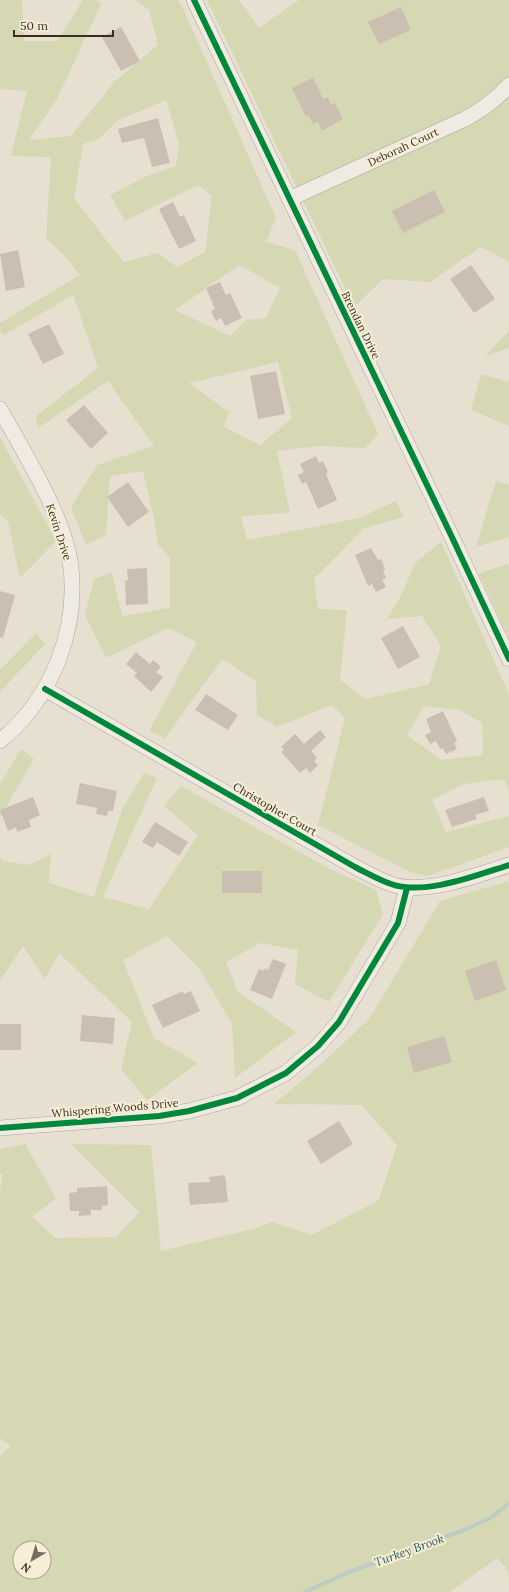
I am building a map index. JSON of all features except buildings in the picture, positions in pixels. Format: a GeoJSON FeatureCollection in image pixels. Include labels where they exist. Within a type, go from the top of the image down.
{"type":"FeatureCollection","features":[{"type":"Feature","properties":{"kind":"street","name":"Brendan Drive"},"geometry":{"type":"LineString","coordinates":[[194,0],[509,659]]}},
{"type":"Feature","properties":{"kind":"street","name":"Deborah Court"},"geometry":{"type":"LineString","coordinates":[[289,199],[465,119],[484,109],[500,96],[509,85]]}},
{"type":"Feature","properties":{"kind":"street","name":"Kevin Drive"},"geometry":{"type":"LineString","coordinates":[[0,409],[50,503],[70,559],[72,586],[70,610],[55,672],[26,717],[0,741]]}},
{"type":"Feature","properties":{"kind":"street","name":"Christopher Court"},"geometry":{"type":"LineString","coordinates":[[45,689],[355,867],[392,885],[407,888],[454,883],[509,864]]}},
{"type":"Feature","properties":{"kind":"street","name":"Whispering Woods Drive"},"geometry":{"type":"LineString","coordinates":[[0,1128],[159,1116],[189,1111],[237,1098],[286,1073],[318,1046],[339,1022],[398,923],[407,888]]}},
{"type":"Feature","properties":{"kind":"green space"},"geometry":{"type":"Polygon","coordinates":[[[0,0],[22,0],[24,41],[57,41],[83,0],[96,0],[101,4],[57,99],[29,140],[71,136],[114,82],[158,45],[149,10],[136,0],[178,0],[276,218],[266,242],[295,250],[378,434],[365,448],[317,446],[277,451],[290,513],[241,516],[247,540],[359,518],[396,501],[404,517],[364,528],[314,579],[318,609],[347,610],[340,680],[366,699],[429,684],[441,646],[422,616],[387,619],[402,594],[415,563],[441,542],[509,694],[509,790],[504,779],[464,784],[432,800],[446,832],[509,816],[509,847],[428,876],[410,872],[318,825],[345,718],[332,705],[277,727],[257,715],[256,681],[222,659],[165,738],[149,731],[197,642],[168,628],[106,658],[85,615],[94,579],[112,573],[122,616],[170,608],[170,558],[158,545],[155,523],[143,471],[110,476],[106,535],[86,545],[71,507],[97,465],[154,446],[108,381],[38,428],[36,416],[98,368],[73,295],[4,335],[0,331],[0,323],[80,275],[64,255],[46,238],[51,157],[11,156],[27,91],[0,89],[0,0]],[[166,100],[117,121],[99,139],[83,144],[74,198],[123,262],[158,253],[177,267],[205,252],[212,196],[198,185],[125,221],[110,195],[147,176],[176,166],[179,143],[166,100]],[[239,265],[175,310],[230,336],[246,320],[266,318],[280,288],[239,265]],[[278,362],[189,383],[229,412],[224,427],[260,445],[292,418],[278,362]],[[424,706],[407,735],[441,760],[483,755],[482,723],[460,710],[424,706]]]}},
{"type":"Feature","properties":{"kind":"green space"},"geometry":{"type":"Polygon","coordinates":[[[207,0],[239,0],[259,28],[299,0],[509,0],[509,262],[481,247],[430,282],[383,279],[354,307],[207,0]]]}},
{"type":"Feature","properties":{"kind":"green space"},"geometry":{"type":"Polygon","coordinates":[[[509,331],[509,348],[485,356],[509,331]]]}},
{"type":"Feature","properties":{"kind":"green space"},"geometry":{"type":"Polygon","coordinates":[[[481,374],[509,382],[509,426],[471,410],[481,374]]]}},
{"type":"Feature","properties":{"kind":"green space"},"geometry":{"type":"Polygon","coordinates":[[[0,437],[56,541],[20,578],[8,522],[0,514],[0,437]]]}},
{"type":"Feature","properties":{"kind":"green space"},"geometry":{"type":"Polygon","coordinates":[[[496,481],[509,485],[509,537],[476,547],[496,481]]]}},
{"type":"Feature","properties":{"kind":"green space"},"geometry":{"type":"Polygon","coordinates":[[[509,564],[509,639],[479,573],[509,564]]]}},
{"type":"Feature","properties":{"kind":"green space"},"geometry":{"type":"Polygon","coordinates":[[[36,633],[45,644],[0,692],[0,670],[36,633]]]}},
{"type":"Feature","properties":{"kind":"green space"},"geometry":{"type":"Polygon","coordinates":[[[21,749],[34,759],[0,817],[0,784],[21,749]]]}},
{"type":"Feature","properties":{"kind":"green space"},"geometry":{"type":"Polygon","coordinates":[[[144,773],[157,778],[103,897],[149,909],[198,835],[164,806],[181,786],[328,868],[376,890],[383,914],[329,1002],[295,984],[298,950],[260,943],[226,962],[238,992],[296,1032],[235,1078],[232,1024],[199,968],[167,936],[123,960],[154,1038],[198,1063],[147,1100],[121,1069],[132,1022],[59,953],[45,979],[23,946],[0,981],[0,857],[3,861],[29,865],[51,854],[49,883],[94,897],[122,809],[144,773]]]}},
{"type":"Feature","properties":{"kind":"green space"},"geometry":{"type":"Polygon","coordinates":[[[509,881],[509,1572],[497,1558],[450,1592],[0,1592],[0,1456],[11,1446],[0,1438],[0,1190],[3,1174],[0,1173],[0,1149],[25,1144],[56,1198],[32,1217],[56,1238],[116,1237],[139,1212],[71,1144],[151,1145],[161,1251],[253,1229],[272,1222],[312,1235],[379,1200],[397,1145],[361,1105],[274,1104],[318,1067],[369,1019],[440,901],[509,881]]]}},
{"type":"Feature","properties":{"kind":"waterway","name":"Turkey Brook"},"geometry":{"type":"LineString","coordinates":[[305,1592],[349,1572],[397,1553],[462,1531],[492,1517],[509,1503]]}},
{"type":"Feature","properties":{"kind":"cycle path"},"geometry":{"type":"LineString","coordinates":[[194,0],[509,659]]}},
{"type":"Feature","properties":{"kind":"cycle path"},"geometry":{"type":"LineString","coordinates":[[45,689],[355,867],[391,884],[419,888],[435,886],[467,879],[509,865]]}},
{"type":"Feature","properties":{"kind":"cycle path"},"geometry":{"type":"LineString","coordinates":[[0,1128],[159,1116],[189,1111],[237,1098],[286,1073],[318,1046],[339,1022],[398,923],[407,888]]}}]}
